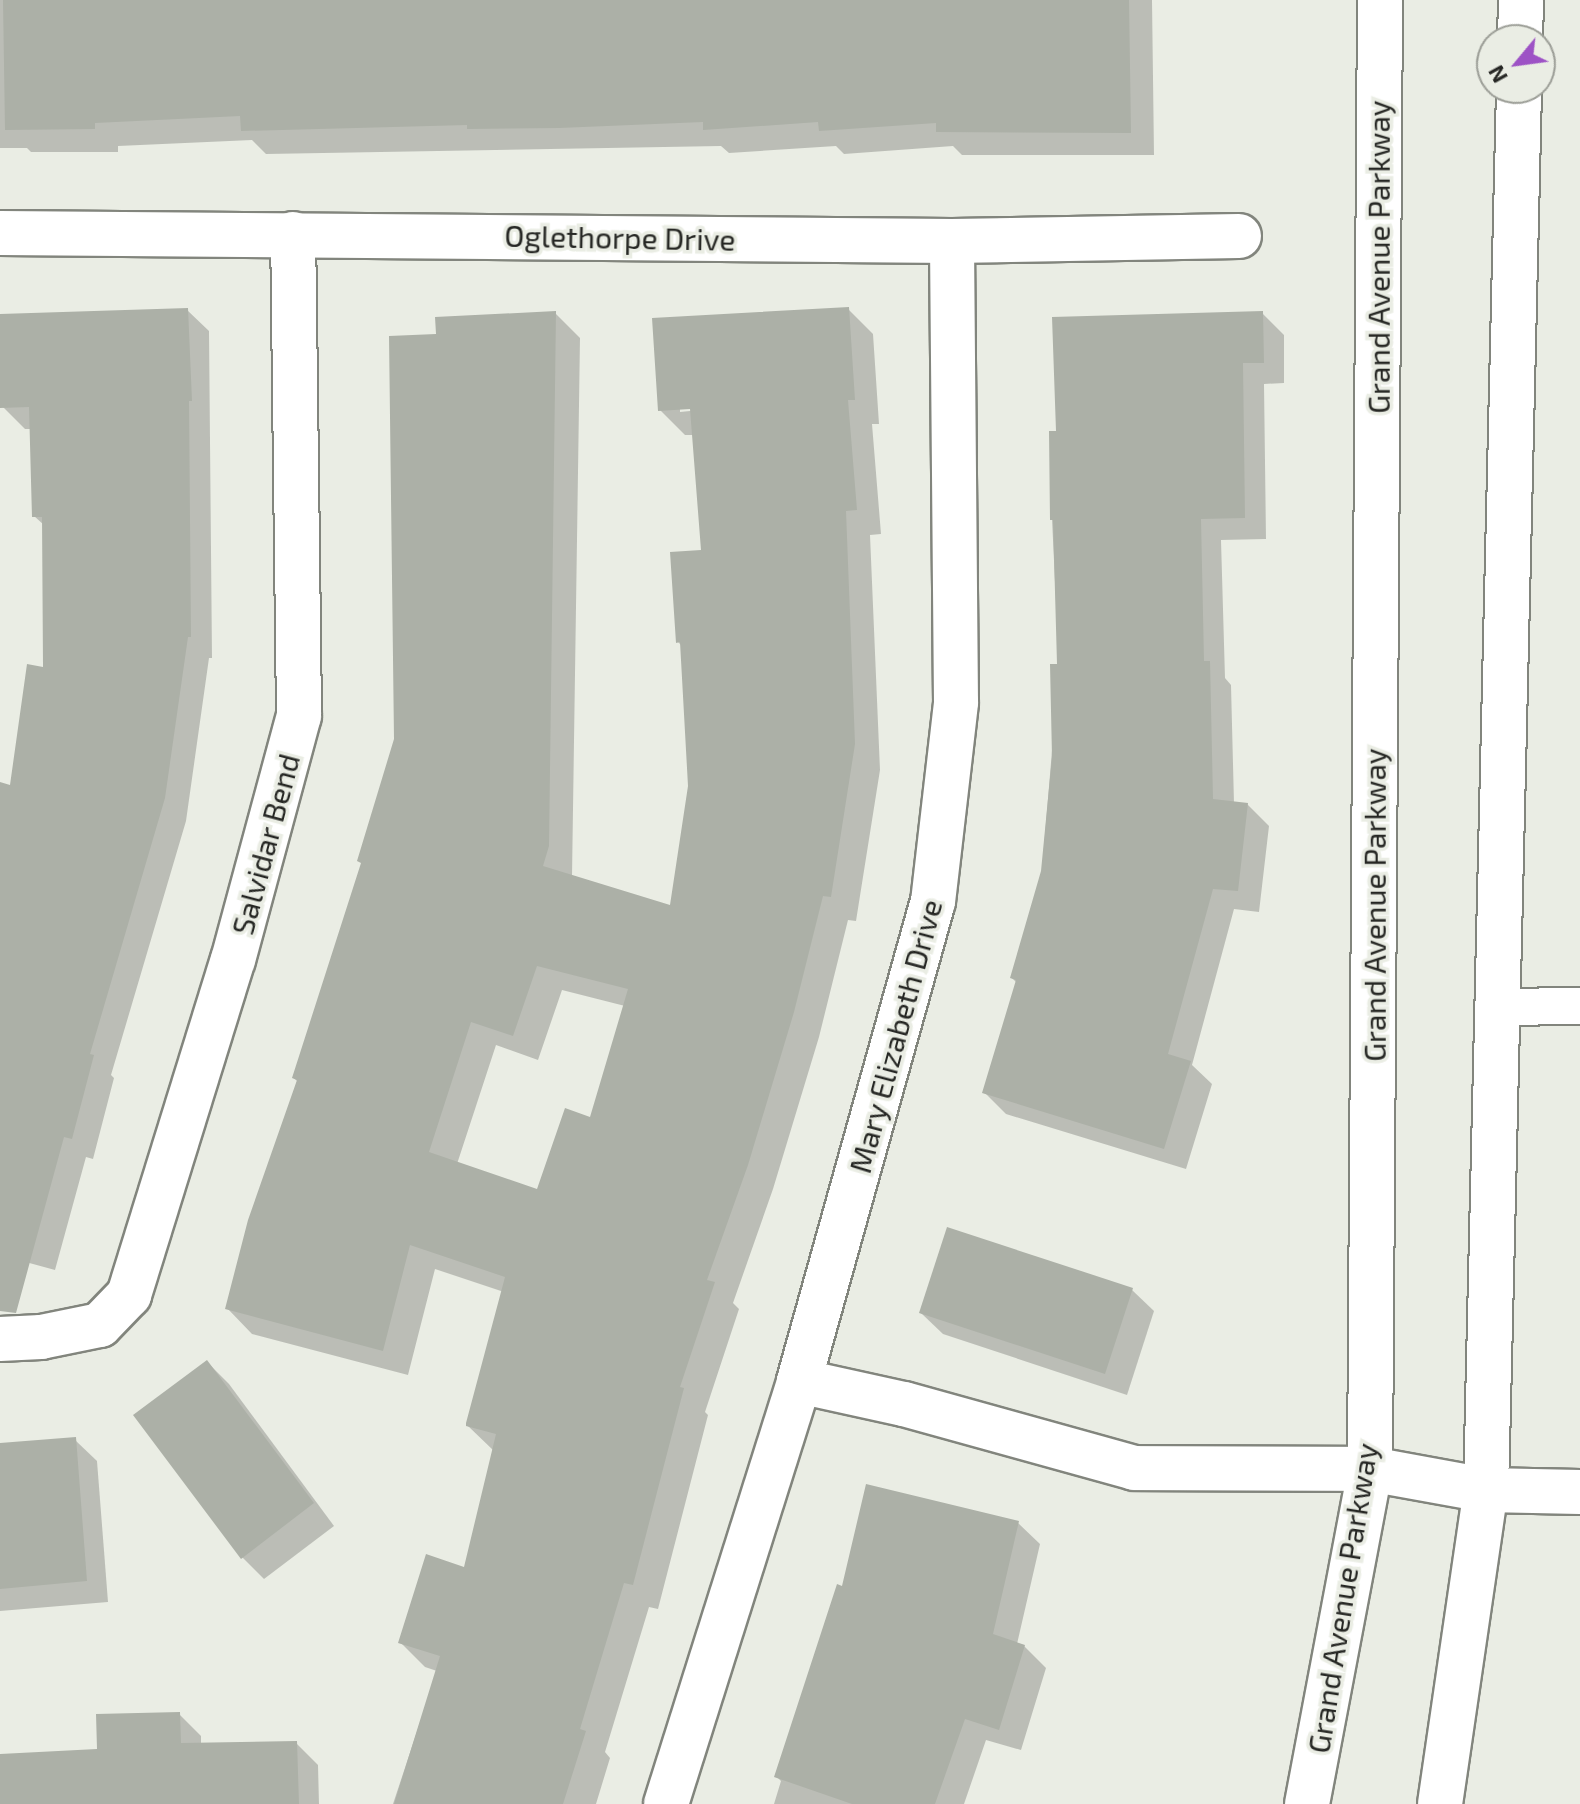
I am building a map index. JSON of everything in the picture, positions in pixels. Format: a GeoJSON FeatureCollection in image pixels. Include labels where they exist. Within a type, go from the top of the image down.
{"type":"FeatureCollection","features":[{"type":"Feature","properties":{"kind":"street","name":"Grand Avenue Parkway"},"geometry":{"type":"LineString","coordinates":[[1307,1804],[1370,1469],[1380,0]]}},
{"type":"Feature","properties":{"kind":"street"},"geometry":{"type":"LineString","coordinates":[[1520,24],[1521,0]]}},
{"type":"Feature","properties":{"kind":"street"},"geometry":{"type":"LineString","coordinates":[[1440,1804],[1486,1490],[1519,104]]}},
{"type":"Feature","properties":{"kind":"street","name":"Oglethorpe Drive"},"geometry":{"type":"LineString","coordinates":[[0,233],[952,241],[1239,236]]}},
{"type":"Feature","properties":{"kind":"street","name":"Salvidar Bend"},"geometry":{"type":"LineString","coordinates":[[0,1339],[41,1337],[100,1325],[129,1295],[233,960],[299,716],[293,234]]}},
{"type":"Feature","properties":{"kind":"street","name":"Mary Elizabeth Drive"},"geometry":{"type":"LineString","coordinates":[[666,1804],[799,1381],[933,902],[956,702],[952,241]]}},
{"type":"Feature","properties":{"kind":"street"},"geometry":{"type":"LineString","coordinates":[[799,1381],[904,1404],[1134,1468],[1370,1469],[1486,1490],[1580,1492]]}},
{"type":"Feature","properties":{"kind":"lane"},"geometry":{"type":"LineString","coordinates":[[1498,1007],[1580,1006]]}},
{"type":"Feature","properties":{"kind":"building"},"geometry":{"type":"Polygon","coordinates":[[[3,0],[1129,0],[1131,133],[936,132],[936,123],[819,131],[818,122],[703,130],[703,122],[559,128],[467,129],[467,125],[241,131],[240,116],[95,123],[95,129],[5,130],[3,0]]]}},
{"type":"Feature","properties":{"kind":"building"},"geometry":{"type":"Polygon","coordinates":[[[849,307],[855,400],[848,400],[857,510],[846,511],[855,744],[831,897],[823,896],[794,1012],[748,1165],[707,1280],[715,1282],[680,1387],[684,1388],[633,1585],[624,1583],[580,1729],[586,1731],[563,1804],[394,1804],[440,1656],[398,1643],[426,1554],[464,1567],[496,1434],[466,1426],[466,1423],[505,1277],[410,1245],[383,1351],[225,1309],[248,1220],[297,1080],[292,1078],[361,863],[357,861],[394,739],[389,336],[436,334],[435,317],[556,311],[549,846],[543,866],[670,905],[688,786],[680,642],[676,643],[670,552],[701,550],[690,409],[658,411],[652,318],[849,307]],[[537,966],[513,1036],[471,1022],[429,1152],[537,1189],[565,1108],[590,1117],[628,989],[537,966]]]}},
{"type":"Feature","properties":{"kind":"building"},"geometry":{"type":"Polygon","coordinates":[[[188,308],[192,401],[189,401],[191,637],[188,637],[165,798],[90,1054],[94,1055],[72,1139],[64,1137],[16,1313],[0,1311],[0,782],[10,785],[27,664],[43,667],[42,517],[32,517],[29,407],[0,408],[0,314],[188,308]]]}},
{"type":"Feature","properties":{"kind":"building"},"geometry":{"type":"Polygon","coordinates":[[[1263,311],[1264,363],[1243,363],[1245,518],[1201,519],[1204,661],[1210,661],[1213,799],[1248,803],[1238,891],[1213,889],[1168,1054],[1191,1061],[1164,1149],[982,1093],[1016,980],[1010,978],[1041,871],[1052,757],[1050,664],[1057,664],[1053,520],[1050,520],[1049,431],[1056,431],[1052,317],[1263,311]]]}},
{"type":"Feature","properties":{"kind":"building"},"geometry":{"type":"Polygon","coordinates":[[[947,1227],[1133,1288],[1105,1374],[919,1313],[947,1227]]]}},
{"type":"Feature","properties":{"kind":"building"},"geometry":{"type":"Polygon","coordinates":[[[207,1360],[314,1503],[241,1559],[133,1415],[207,1360]]]}},
{"type":"Feature","properties":{"kind":"building"},"geometry":{"type":"Polygon","coordinates":[[[76,1437],[87,1581],[0,1589],[0,1443],[76,1437]]]}},
{"type":"Feature","properties":{"kind":"building"},"geometry":{"type":"Polygon","coordinates":[[[866,1484],[1019,1521],[993,1634],[1025,1645],[999,1730],[965,1719],[935,1804],[852,1804],[774,1777],[837,1584],[842,1586],[866,1484]]]}},
{"type":"Feature","properties":{"kind":"building"},"geometry":{"type":"Polygon","coordinates":[[[180,1712],[181,1743],[297,1741],[299,1804],[0,1804],[0,1754],[97,1749],[96,1714],[180,1712]]]}}]}
